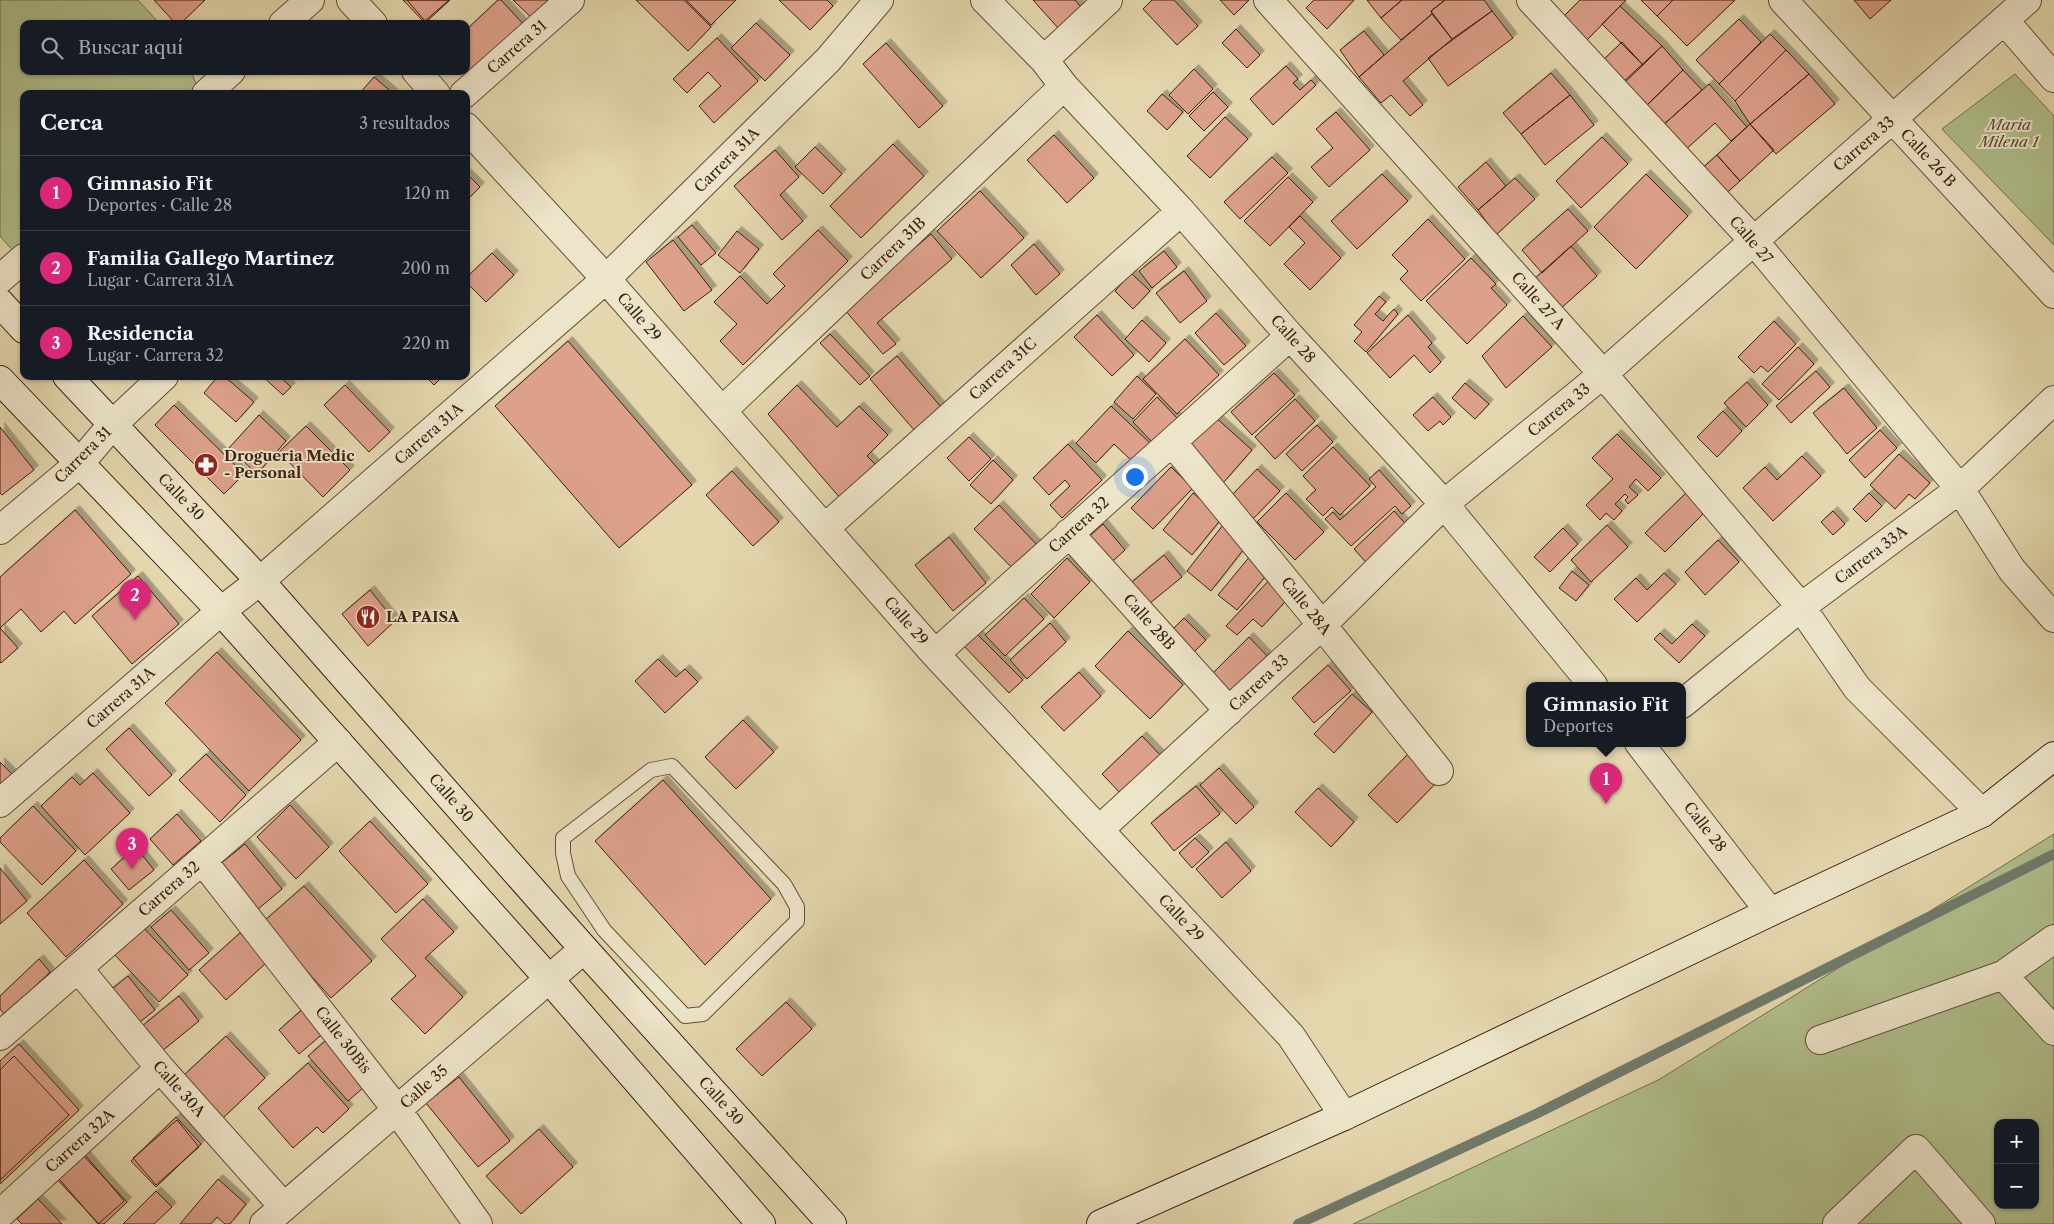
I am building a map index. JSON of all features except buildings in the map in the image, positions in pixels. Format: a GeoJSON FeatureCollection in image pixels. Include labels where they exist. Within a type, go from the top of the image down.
{"type":"FeatureCollection","features":[{"type":"Feature","properties":{"kind":"street"},"geometry":{"type":"LineString","coordinates":[[288,20],[310,0]]}},
{"type":"Feature","properties":{"kind":"street"},"geometry":{"type":"LineString","coordinates":[[351,0],[369,20]]}},
{"type":"Feature","properties":{"kind":"street","name":"Carrera 31"},"geometry":{"type":"LineString","coordinates":[[469,90],[570,0]]}},
{"type":"Feature","properties":{"kind":"street","name":"Carrera 31A"},"geometry":{"type":"LineString","coordinates":[[0,803],[606,279],[828,60],[879,0]]}},
{"type":"Feature","properties":{"kind":"street","name":"Calle 28"},"geometry":{"type":"LineString","coordinates":[[985,0],[1044,60],[1064,86],[1181,211],[1290,336],[1444,504],[1591,682]]}},
{"type":"Feature","properties":{"kind":"street"},"geometry":{"type":"LineString","coordinates":[[1044,60],[1108,0]]}},
{"type":"Feature","properties":{"kind":"street","name":"Calle 27 A"},"geometry":{"type":"LineString","coordinates":[[1268,0],[1604,374],[1801,607],[1857,688],[1982,813]]}},
{"type":"Feature","properties":{"kind":"street","name":"Calle 27"},"geometry":{"type":"LineString","coordinates":[[1531,0],[1754,241],[1960,489],[2012,570],[2054,618]]}},
{"type":"Feature","properties":{"kind":"street","name":"Calle 26 B"},"geometry":{"type":"LineString","coordinates":[[1783,0],[2054,294]]}},
{"type":"Feature","properties":{"kind":"street","name":"Carrera 33"},"geometry":{"type":"LineString","coordinates":[[1099,830],[1322,625],[1444,504],[1604,374],[2027,0]]}},
{"type":"Feature","properties":{"kind":"street"},"geometry":{"type":"LineString","coordinates":[[2004,20],[2054,78]]}},
{"type":"Feature","properties":{"kind":"street"},"geometry":{"type":"LineString","coordinates":[[210,90],[227,75]]}},
{"type":"Feature","properties":{"kind":"street"},"geometry":{"type":"LineString","coordinates":[[419,75],[433,90]]}},
{"type":"Feature","properties":{"kind":"street","name":"Carrera 31B"},"geometry":{"type":"LineString","coordinates":[[722,411],[1064,86]]}},
{"type":"Feature","properties":{"kind":"street","name":"Calle 29"},"geometry":{"type":"LineString","coordinates":[[470,131],[606,279],[935,654],[1291,1036],[1344,1116]]}},
{"type":"Feature","properties":{"kind":"street","name":"Carrera 31C"},"geometry":{"type":"LineString","coordinates":[[825,528],[1181,211]]}},
{"type":"Feature","properties":{"kind":"street"},"geometry":{"type":"LineString","coordinates":[[0,279],[20,262]]}},
{"type":"Feature","properties":{"kind":"street"},"geometry":{"type":"LineString","coordinates":[[0,303],[20,325]]}},
{"type":"Feature","properties":{"kind":"street","name":"Carrera 32"},"geometry":{"type":"LineString","coordinates":[[935,654],[1290,336]]}},
{"type":"Feature","properties":{"kind":"street"},"geometry":{"type":"LineString","coordinates":[[0,380],[221,611],[549,980],[761,1224]]}},
{"type":"Feature","properties":{"kind":"street","name":"Calle 30"},"geometry":{"type":"LineString","coordinates":[[71,380],[260,580],[584,949],[832,1224]]}},
{"type":"Feature","properties":{"kind":"street","name":"Carrera 31"},"geometry":{"type":"LineString","coordinates":[[0,530],[80,463],[112,425],[160,380]]}},
{"type":"Feature","properties":{"kind":"street","name":"Carrera 33A"},"geometry":{"type":"LineString","coordinates":[[1686,701],[1801,607],[1960,489],[2054,400]]}},
{"type":"Feature","properties":{"kind":"street","name":"Calle 28A"},"geometry":{"type":"LineString","coordinates":[[1172,442],[1322,625],[1438,771]]}},
{"type":"Feature","properties":{"kind":"street","name":"Calle 28B"},"geometry":{"type":"LineString","coordinates":[[1070,533],[1229,711]]}},
{"type":"Feature","properties":{"kind":"street","name":"Carrera 32"},"geometry":{"type":"LineString","coordinates":[[0,1036],[338,742]]}},
{"type":"Feature","properties":{"kind":"street","name":"Calle 28"},"geometry":{"type":"LineString","coordinates":[[1643,747],[1770,912]]}},
{"type":"Feature","properties":{"kind":"street"},"geometry":{"type":"LineString","coordinates":[[1101,1224],[1344,1116],[1770,912],[1982,813],[2054,756]]}},
{"type":"Feature","properties":{"kind":"street","name":"Calle 30Bis"},"geometry":{"type":"LineString","coordinates":[[202,860],[397,1110],[478,1224]]}},
{"type":"Feature","properties":{"kind":"street"},"geometry":{"type":"LineString","coordinates":[[1820,1040],[2003,975],[2054,939]]}},
{"type":"Feature","properties":{"kind":"street","name":"Calle 35"},"geometry":{"type":"LineString","coordinates":[[264,1224],[584,949]]}},
{"type":"Feature","properties":{"kind":"street","name":"Calle 30A"},"geometry":{"type":"LineString","coordinates":[[78,968],[160,1068],[284,1206]]}},
{"type":"Feature","properties":{"kind":"street"},"geometry":{"type":"LineString","coordinates":[[2003,975],[2054,1031]]}},
{"type":"Feature","properties":{"kind":"street","name":"Carrera 32A"},"geometry":{"type":"LineString","coordinates":[[0,1214],[160,1068]]}},
{"type":"Feature","properties":{"kind":"street"},"geometry":{"type":"LineString","coordinates":[[1837,1224],[1916,1149],[1981,1224]]}},
{"type":"Feature","properties":{"kind":"lane"},"geometry":{"type":"LineString","coordinates":[[664,766],[672,766],[784,884],[797,907],[798,921],[703,1014],[693,1016],[685,1016],[604,930],[568,876],[563,853],[563,838],[651,770],[664,766]]}},
{"type":"Feature","properties":{"kind":"lane"},"geometry":{"type":"LineString","coordinates":[[584,949],[604,930]]}},
{"type":"Feature","properties":{"kind":"green space"},"geometry":{"type":"Polygon","coordinates":[[[0,0],[138,0],[156,20],[20,20],[20,75],[193,75],[198,90],[20,90],[20,259],[0,236],[0,0]]]}},
{"type":"Feature","properties":{"kind":"green space","name":"Maria Milena 1"},"geometry":{"type":"Polygon","coordinates":[[[2015,74],[2054,116],[2054,245],[1942,129],[2015,74]]]}},
{"type":"Feature","properties":{"kind":"green space"},"geometry":{"type":"Polygon","coordinates":[[[2054,834],[2054,1224],[1353,1224],[1660,1079],[2054,834]]]}},
{"type":"Feature","properties":{"kind":"waterway"},"geometry":{"type":"LineString","coordinates":[[1298,1224],[1538,1113],[2054,854]]}},
{"type":"Feature","properties":{"kind":"place","name":"Drogueria Medic - Personal"},"geometry":{"type":"Point","coordinates":[206,465]}},
{"type":"Feature","properties":{"kind":"place","name":"LA PAISA"},"geometry":{"type":"Point","coordinates":[368,617]}},
{"type":"Feature","properties":{"kind":"place","name":"Familia Gallego Martinez"},"geometry":{"type":"Point","coordinates":[135,620]}},
{"type":"Feature","properties":{"kind":"place","name":"Gimnasio Fit"},"geometry":{"type":"Point","coordinates":[1606,804]}},
{"type":"Feature","properties":{"kind":"place","name":"Residencia"},"geometry":{"type":"Point","coordinates":[132,869]}}]}
